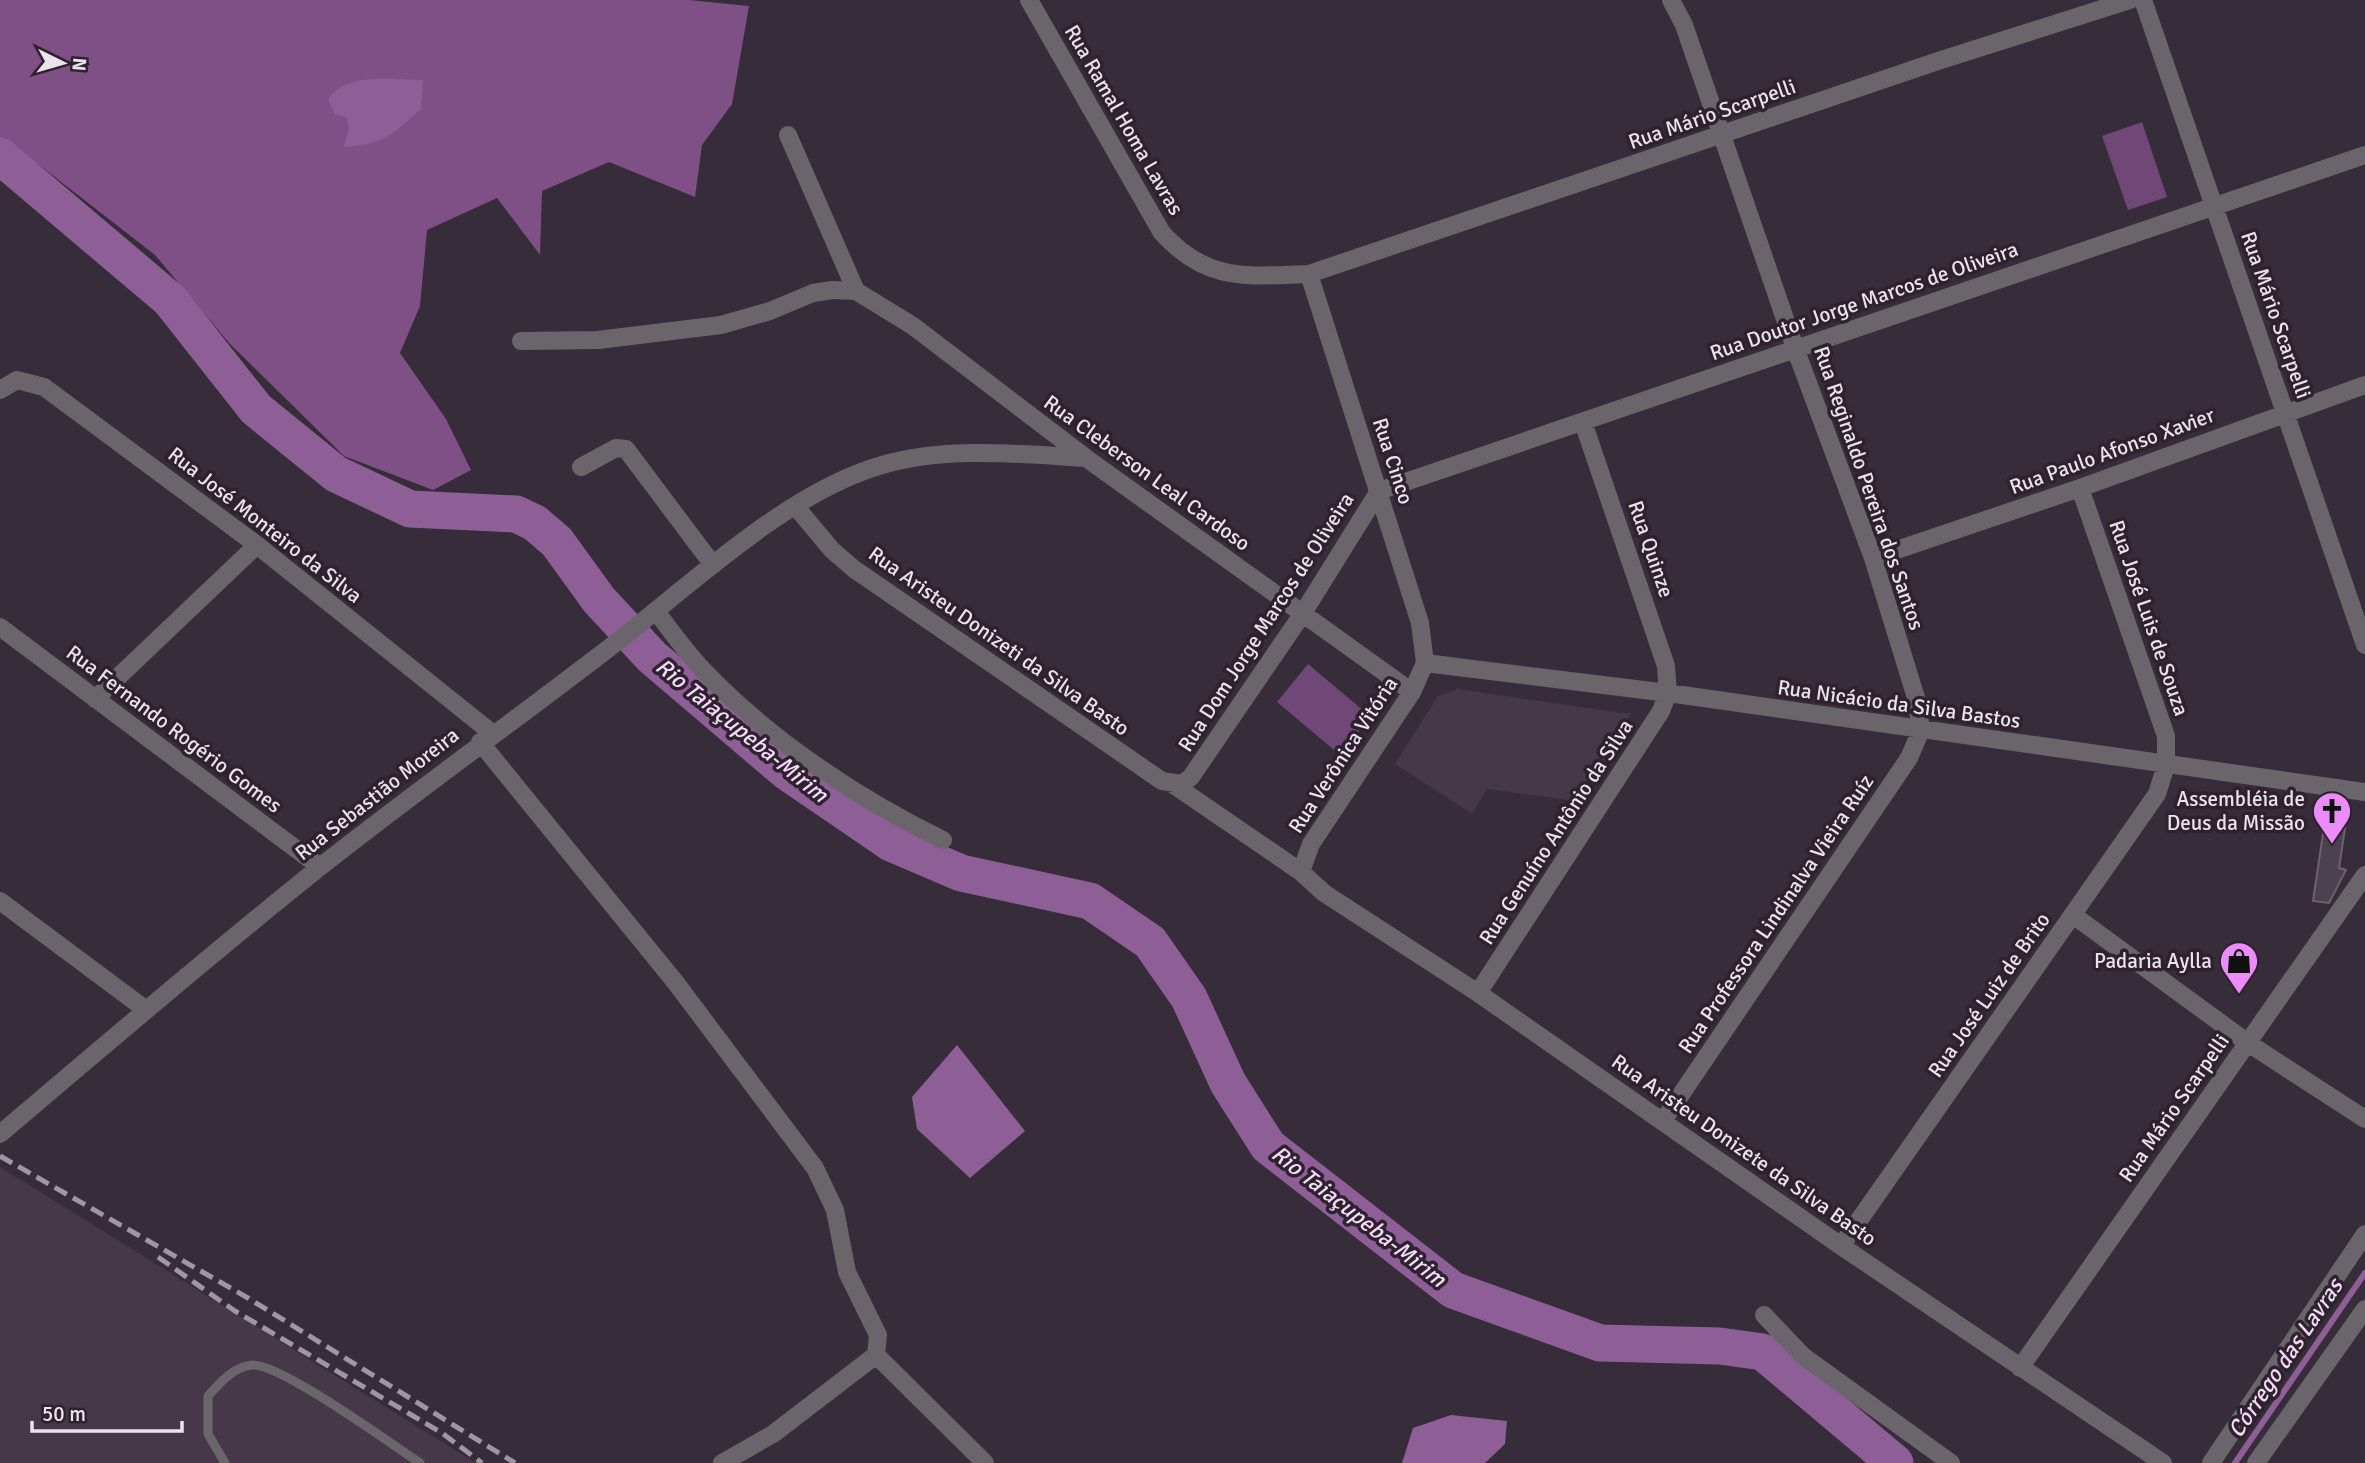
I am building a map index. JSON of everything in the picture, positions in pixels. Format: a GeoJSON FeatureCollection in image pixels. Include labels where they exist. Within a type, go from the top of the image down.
{"type":"FeatureCollection","features":[{"type":"Feature","properties":{"kind":"street","name":"Rua Ramal Homa Lavras"},"geometry":{"type":"LineString","coordinates":[[1028,0],[1161,233],[1181,254],[1212,270],[1250,276],[1309,274]]}},
{"type":"Feature","properties":{"kind":"street","name":"Rua Reginaldo Pereira dos Santos"},"geometry":{"type":"LineString","coordinates":[[1671,0],[1684,25],[1796,348],[1873,558],[1917,701],[1920,730]]}},
{"type":"Feature","properties":{"kind":"street","name":"Rua Mário Scarpelli"},"geometry":{"type":"LineString","coordinates":[[1309,274],[2130,0]]}},
{"type":"Feature","properties":{"kind":"street","name":"Rua Mário Scarpelli"},"geometry":{"type":"LineString","coordinates":[[2143,0],[2285,413],[2361,621],[2365,645]]}},
{"type":"Feature","properties":{"kind":"street"},"geometry":{"type":"LineString","coordinates":[[520,341],[598,340],[709,327],[771,311],[813,293],[832,289],[856,291],[788,135]]}},
{"type":"Feature","properties":{"kind":"street","name":"Rua Doutor Jorge Marcos de Oliveira"},"geometry":{"type":"LineString","coordinates":[[1379,491],[2365,155]]}},
{"type":"Feature","properties":{"kind":"street","name":"Rua Cinco"},"geometry":{"type":"LineString","coordinates":[[1309,274],[1420,623],[1425,663]]}},
{"type":"Feature","properties":{"kind":"street","name":"Rua Cleberson Leal Cardoso"},"geometry":{"type":"LineString","coordinates":[[856,291],[913,326],[1086,458],[1412,692]]}},
{"type":"Feature","properties":{"kind":"street","name":"Rua José Monteiro da Silva"},"geometry":{"type":"LineString","coordinates":[[0,390],[17,380],[44,387],[257,545],[486,738],[815,1168],[835,1210],[847,1272],[878,1335],[876,1355]]}},
{"type":"Feature","properties":{"kind":"street","name":"Rua Paulo Afonso Xavier"},"geometry":{"type":"LineString","coordinates":[[1873,558],[2080,488],[2365,385]]}},
{"type":"Feature","properties":{"kind":"street","name":"Rua Quinze"},"geometry":{"type":"LineString","coordinates":[[1583,422],[1666,666],[1668,693]]}},
{"type":"Feature","properties":{"kind":"street"},"geometry":{"type":"LineString","coordinates":[[581,467],[616,448],[626,449],[713,565]]}},
{"type":"Feature","properties":{"kind":"street","name":"Rua Sebastião Moreira"},"geometry":{"type":"LineString","coordinates":[[0,1134],[145,1009],[320,867],[486,738],[609,648],[713,565],[796,507],[837,482],[883,464],[980,454],[1086,458]]}},
{"type":"Feature","properties":{"kind":"street","name":"Rua José Luis de Souza"},"geometry":{"type":"LineString","coordinates":[[2080,488],[2166,736],[2165,765]]}},
{"type":"Feature","properties":{"kind":"street","name":"Rua Dom Jorge Marcos de Oliveira"},"geometry":{"type":"LineString","coordinates":[[1174,785],[1191,777],[1303,613],[1379,491]]}},
{"type":"Feature","properties":{"kind":"street","name":"Rua Aristeu Donizeti da Silva Basto"},"geometry":{"type":"LineString","coordinates":[[796,507],[832,550],[854,569],[1162,781],[1174,785],[1301,872]]}},
{"type":"Feature","properties":{"kind":"street"},"geometry":{"type":"LineString","coordinates":[[95,699],[257,545]]}},
{"type":"Feature","properties":{"kind":"street"},"geometry":{"type":"LineString","coordinates":[[656,611],[703,669],[782,738],[870,801],[943,841]]}},
{"type":"Feature","properties":{"kind":"street","name":"Rua Fernando Rogério Gomes"},"geometry":{"type":"LineString","coordinates":[[0,627],[320,867]]}},
{"type":"Feature","properties":{"kind":"street","name":"Rua Nicácio da Silva Bastos"},"geometry":{"type":"LineString","coordinates":[[1425,663],[1668,693],[2365,792]]}},
{"type":"Feature","properties":{"kind":"street","name":"Rua Verônica Vitória"},"geometry":{"type":"LineString","coordinates":[[1301,872],[1311,844],[1412,692],[1425,663]]}},
{"type":"Feature","properties":{"kind":"street","name":"Rua Genuíno Antônio da Silva"},"geometry":{"type":"LineString","coordinates":[[1478,993],[1661,711],[1668,693]]}},
{"type":"Feature","properties":{"kind":"street","name":"Rua Professora Lindinalva Vieira Ruíz"},"geometry":{"type":"LineString","coordinates":[[1663,1121],[1909,758],[1920,730]]}},
{"type":"Feature","properties":{"kind":"street","name":"Rua José Luiz de Brito"},"geometry":{"type":"LineString","coordinates":[[1841,1246],[2157,794],[2165,765]]}},
{"type":"Feature","properties":{"kind":"street","name":"Rua Aristeu Donizete da Silva Basto"},"geometry":{"type":"LineString","coordinates":[[1301,872],[1324,893],[1478,993],[1841,1246],[2163,1463]]}},
{"type":"Feature","properties":{"kind":"street","name":"Rua Mário Scarpelli"},"geometry":{"type":"LineString","coordinates":[[2020,1368],[2365,874]]}},
{"type":"Feature","properties":{"kind":"street"},"geometry":{"type":"LineString","coordinates":[[0,901],[145,1009]]}},
{"type":"Feature","properties":{"kind":"street"},"geometry":{"type":"LineString","coordinates":[[2073,915],[2248,1043],[2365,1119]]}},
{"type":"Feature","properties":{"kind":"street"},"geometry":{"type":"LineString","coordinates":[[2211,1463],[2365,1234]]}},
{"type":"Feature","properties":{"kind":"street"},"geometry":{"type":"LineString","coordinates":[[2256,1463],[2365,1309]]}},
{"type":"Feature","properties":{"kind":"street"},"geometry":{"type":"LineString","coordinates":[[1763,1315],[1803,1356],[1951,1463]]}},
{"type":"Feature","properties":{"kind":"street"},"geometry":{"type":"LineString","coordinates":[[722,1463],[773,1434],[876,1355],[985,1463]]}},
{"type":"Feature","properties":{"kind":"lane"},"geometry":{"type":"LineString","coordinates":[[225,1463],[208,1434],[208,1396],[230,1373],[253,1365],[282,1374],[420,1463]]}},
{"type":"Feature","properties":{"kind":"shaded area"},"geometry":{"type":"Polygon","coordinates":[[[0,0],[689,0],[749,6],[732,104],[702,145],[695,197],[609,162],[542,191],[540,255],[497,198],[427,230],[420,306],[400,353],[446,419],[471,470],[433,490],[344,456],[230,344],[155,255],[38,164],[0,141],[0,0]]]}},
{"type":"Feature","properties":{"kind":"shaded area"},"geometry":{"type":"Polygon","coordinates":[[[370,79],[423,80],[421,109],[379,141],[344,147],[349,129],[347,118],[335,114],[328,100],[335,91],[345,85],[370,79]]]}},
{"type":"Feature","properties":{"kind":"shaded area"},"geometry":{"type":"Polygon","coordinates":[[[2142,122],[2167,197],[2128,210],[2102,136],[2142,122]]]}},
{"type":"Feature","properties":{"kind":"shaded area"},"geometry":{"type":"Polygon","coordinates":[[[1308,664],[1371,717],[1340,755],[1277,702],[1308,664]]]}},
{"type":"Feature","properties":{"kind":"shaded area"},"geometry":{"type":"Polygon","coordinates":[[[1458,689],[1631,713],[1584,802],[1487,789],[1472,814],[1395,764],[1438,696],[1458,689]]]}},
{"type":"Feature","properties":{"kind":"shaded area"},"geometry":{"type":"Polygon","coordinates":[[[957,1045],[1025,1131],[970,1178],[917,1129],[912,1097],[957,1045]]]}},
{"type":"Feature","properties":{"kind":"shaded area"},"geometry":{"type":"Polygon","coordinates":[[[0,1167],[476,1463],[0,1463],[0,1167]]]}},
{"type":"Feature","properties":{"kind":"shaded area"},"geometry":{"type":"Polygon","coordinates":[[[1451,1415],[1507,1421],[1505,1444],[1485,1463],[1402,1463],[1413,1428],[1451,1415]]]}},
{"type":"Feature","properties":{"kind":"building","name":"Assembléia de Deus da Missão"},"geometry":{"type":"Polygon","coordinates":[[[2325,820],[2346,822],[2339,868],[2346,870],[2329,903],[2313,901],[2325,820]]]}},
{"type":"Feature","properties":{"kind":"waterway","name":"Rio Taiaçupeba-Mirim"},"geometry":{"type":"LineString","coordinates":[[0,156],[170,300],[256,409],[336,474],[410,509],[516,514],[535,523],[557,542],[599,600],[652,657],[787,772],[891,843],[961,873],[1090,901],[1150,942],[1189,998],[1228,1083],[1268,1146],[1453,1290],[1600,1343],[1720,1346],[1763,1352],[1895,1463]]}},
{"type":"Feature","properties":{"kind":"waterway","name":"Córrego das Lavras"},"geometry":{"type":"LineString","coordinates":[[2235,1463],[2365,1273]]}},
{"type":"Feature","properties":{"kind":"railway"},"geometry":{"type":"LineString","coordinates":[[0,1156],[248,1298],[515,1463]]}},
{"type":"Feature","properties":{"kind":"railway"},"geometry":{"type":"LineString","coordinates":[[158,1257],[235,1311],[442,1433],[482,1463]]}},
{"type":"Feature","properties":{"kind":"place","name":"Assembléia de Deus da Missão"},"geometry":{"type":"Point","coordinates":[2332,845]}},
{"type":"Feature","properties":{"kind":"place","name":"Padaria Aylla"},"geometry":{"type":"Point","coordinates":[2239,995]}}]}
